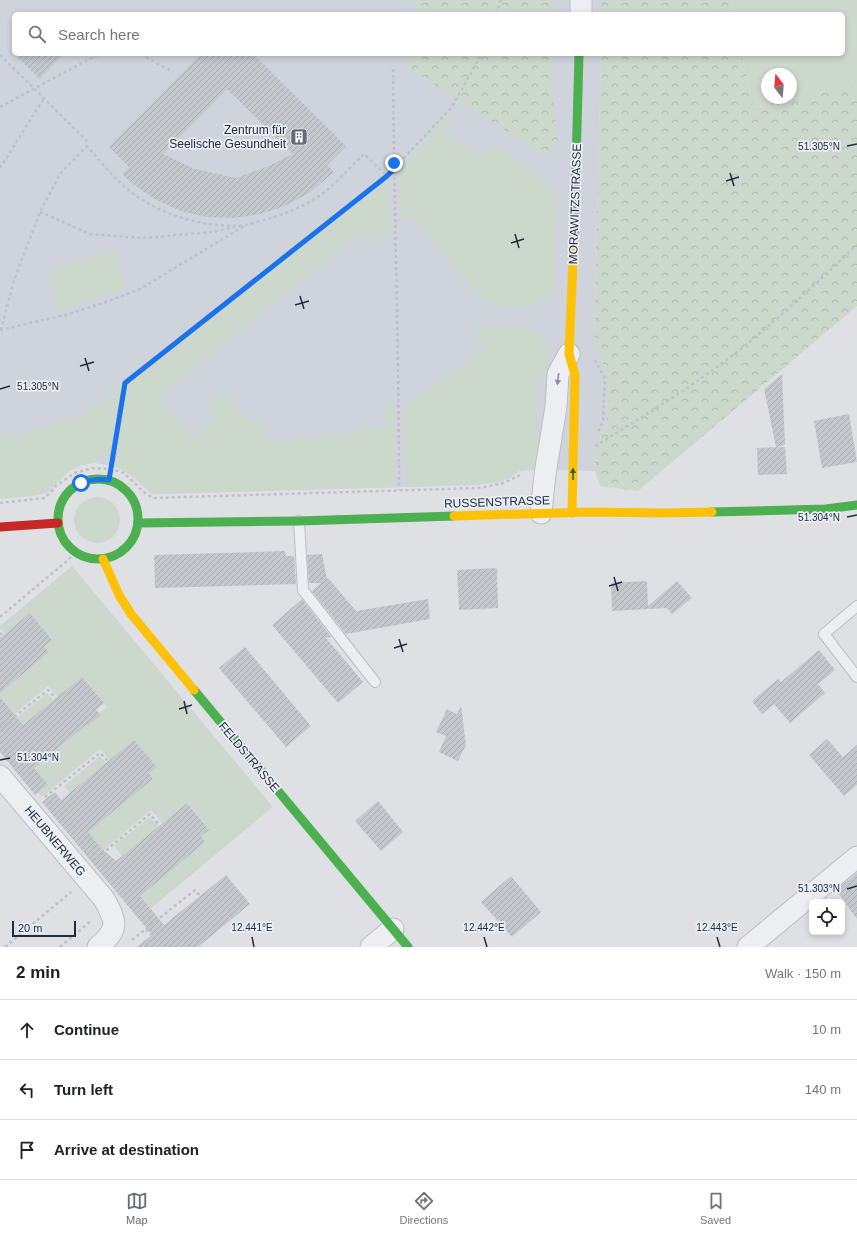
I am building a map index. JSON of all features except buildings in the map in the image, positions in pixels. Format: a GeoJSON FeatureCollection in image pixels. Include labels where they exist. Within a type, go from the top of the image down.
{"type":"FeatureCollection","features":[{"type":"Feature","properties":{"kind":"street"},"geometry":{"type":"LineString","coordinates":[[580,12],[581,0]]}},
{"type":"Feature","properties":{"kind":"street","name":"MORAWITZSTRASSE"},"geometry":{"type":"LineString","coordinates":[[572,513],[575,375],[569,354],[572,306],[580,56]]}},
{"type":"Feature","properties":{"kind":"street","name":"MORAWITZSTRASSE"},"geometry":{"type":"LineString","coordinates":[[541,513],[545,474],[556,407],[558,374],[569,354]]}},
{"type":"Feature","properties":{"kind":"street"},"geometry":{"type":"LineString","coordinates":[[90,480],[109,480],[118,484],[131,496],[136,505],[138,523],[134,538],[124,550],[111,557],[103,559],[88,558],[75,552],[63,539],[58,523],[58,513],[61,504],[72,488],[90,480]]}},
{"type":"Feature","properties":{"kind":"street","name":"RUSSENSTRASSE"},"geometry":{"type":"LineString","coordinates":[[138,523],[299,521],[541,513],[664,513],[826,509],[857,505]]}},
{"type":"Feature","properties":{"kind":"street"},"geometry":{"type":"LineString","coordinates":[[0,527],[58,523]]}},
{"type":"Feature","properties":{"kind":"street","name":"FELDSTRASSE"},"geometry":{"type":"LineString","coordinates":[[103,559],[119,595],[130,614],[408,947]]}},
{"type":"Feature","properties":{"kind":"street","name":"HEUBNERWEG"},"geometry":{"type":"LineString","coordinates":[[0,776],[104,899],[114,918],[114,928],[108,938],[98,947]]}},
{"type":"Feature","properties":{"kind":"street"},"geometry":{"type":"LineString","coordinates":[[748,947],[857,857]]}},
{"type":"Feature","properties":{"kind":"street"},"geometry":{"type":"LineString","coordinates":[[371,947],[393,929]]}},
{"type":"Feature","properties":{"kind":"lane"},"geometry":{"type":"LineString","coordinates":[[299,521],[303,590],[375,682]]}},
{"type":"Feature","properties":{"kind":"lane"},"geometry":{"type":"LineString","coordinates":[[857,606],[824,634],[857,677]]}},
{"type":"Feature","properties":{"kind":"path"},"geometry":{"type":"LineString","coordinates":[[497,12],[501,0]]}},
{"type":"Feature","properties":{"kind":"path"},"geometry":{"type":"LineString","coordinates":[[0,55],[86,140],[87,146],[116,179],[132,193],[160,210],[178,217],[217,225],[247,225]]}},
{"type":"Feature","properties":{"kind":"path"},"geometry":{"type":"LineString","coordinates":[[0,107],[95,56]]}},
{"type":"Feature","properties":{"kind":"path"},"geometry":{"type":"LineString","coordinates":[[144,56],[173,72]]}},
{"type":"Feature","properties":{"kind":"path"},"geometry":{"type":"LineString","coordinates":[[109,480],[125,383],[387,176],[451,108],[481,56]]}},
{"type":"Feature","properties":{"kind":"path"},"geometry":{"type":"LineString","coordinates":[[393,69],[398,311],[399,490]]}},
{"type":"Feature","properties":{"kind":"path"},"geometry":{"type":"LineString","coordinates":[[0,168],[44,98]]}},
{"type":"Feature","properties":{"kind":"path"},"geometry":{"type":"LineString","coordinates":[[87,146],[60,174],[40,212],[13,283],[0,330],[65,315],[140,289],[247,225]]}},
{"type":"Feature","properties":{"kind":"path"},"geometry":{"type":"LineString","coordinates":[[40,212],[90,234],[143,238],[211,232],[247,225],[285,214],[307,204],[330,187],[364,154],[387,176]]}},
{"type":"Feature","properties":{"kind":"path"},"geometry":{"type":"LineString","coordinates":[[592,448],[725,361],[774,321],[857,245]]}},
{"type":"Feature","properties":{"kind":"path"},"geometry":{"type":"LineString","coordinates":[[0,502],[45,498],[57,485],[75,472],[92,468],[111,469],[124,473],[146,494],[154,498],[479,488],[504,483],[520,475]]}},
{"type":"Feature","properties":{"kind":"path"},"geometry":{"type":"LineString","coordinates":[[0,617],[67,561],[75,552]]}},
{"type":"Feature","properties":{"kind":"path"},"geometry":{"type":"LineString","coordinates":[[0,728],[48,690],[56,698]]}},
{"type":"Feature","properties":{"kind":"path"},"geometry":{"type":"LineString","coordinates":[[29,810],[100,753],[108,762]]}},
{"type":"Feature","properties":{"kind":"path"},"geometry":{"type":"LineString","coordinates":[[5,947],[150,814],[159,826]]}},
{"type":"Feature","properties":{"kind":"path"},"geometry":{"type":"LineString","coordinates":[[146,929],[195,890],[200,896]]}},
{"type":"Feature","properties":{"kind":"path"},"geometry":{"type":"LineString","coordinates":[[60,947],[108,906]]}},
{"type":"Feature","properties":{"kind":"shaded area"},"geometry":{"type":"Polygon","coordinates":[[[0,0],[602,0],[602,12],[12,12],[12,56],[601,56],[594,345],[609,376],[607,422],[594,449],[595,471],[534,469],[519,471],[510,478],[502,481],[479,485],[153,494],[131,475],[124,471],[114,466],[94,463],[81,465],[68,472],[47,493],[0,495],[0,0]]]}},
{"type":"Feature","properties":{"kind":"green space"},"geometry":{"type":"Polygon","coordinates":[[[416,0],[553,0],[553,12],[413,12],[416,0]]]}},
{"type":"Feature","properties":{"kind":"green space"},"geometry":{"type":"Polygon","coordinates":[[[602,0],[731,0],[733,12],[602,12],[602,0]]]}},
{"type":"Feature","properties":{"kind":"green space"},"geometry":{"type":"Polygon","coordinates":[[[731,0],[857,0],[857,85],[797,98],[797,68],[761,68],[761,104],[767,104],[753,107],[742,56],[845,56],[845,12],[733,12],[731,0]]]}},
{"type":"Feature","properties":{"kind":"green space"},"geometry":{"type":"Polygon","coordinates":[[[411,56],[553,56],[551,80],[558,140],[551,151],[536,150],[404,65],[411,56]]]}},
{"type":"Feature","properties":{"kind":"green space"},"geometry":{"type":"Polygon","coordinates":[[[601,56],[742,56],[753,107],[767,104],[797,104],[797,98],[857,85],[857,306],[638,491],[600,486],[595,471],[594,449],[607,422],[609,376],[594,345],[601,56]]]}},
{"type":"Feature","properties":{"kind":"green space"},"geometry":{"type":"Polygon","coordinates":[[[447,116],[452,119],[443,132],[480,156],[494,145],[549,183],[557,197],[554,289],[535,304],[512,306],[486,302],[476,294],[415,220],[408,218],[401,220],[398,177],[400,168],[447,116]]]}},
{"type":"Feature","properties":{"kind":"green space"},"geometry":{"type":"Polygon","coordinates":[[[383,184],[388,184],[390,229],[370,244],[360,233],[158,397],[192,437],[217,416],[206,404],[223,390],[246,417],[262,424],[272,442],[356,431],[368,421],[377,431],[390,423],[380,411],[394,399],[395,487],[153,494],[131,475],[114,466],[127,385],[383,184]]]}},
{"type":"Feature","properties":{"kind":"green space"},"geometry":{"type":"Polygon","coordinates":[[[114,250],[125,288],[56,311],[49,271],[114,250]]]}},
{"type":"Feature","properties":{"kind":"green space"},"geometry":{"type":"Polygon","coordinates":[[[511,326],[535,333],[553,348],[546,372],[539,379],[537,388],[534,430],[540,442],[534,469],[519,471],[510,478],[493,483],[405,487],[403,408],[485,347],[473,332],[480,327],[511,326]]]}},
{"type":"Feature","properties":{"kind":"green space"},"geometry":{"type":"Polygon","coordinates":[[[121,384],[109,452],[94,463],[81,465],[68,472],[47,493],[34,496],[0,499],[0,438],[79,418],[121,384]]]}},
{"type":"Feature","properties":{"kind":"green space"},"geometry":{"type":"Polygon","coordinates":[[[97,497],[110,501],[116,507],[120,520],[116,533],[110,539],[97,543],[84,539],[78,533],[74,520],[78,507],[84,501],[97,497]]]}},
{"type":"Feature","properties":{"kind":"green space"},"geometry":{"type":"Polygon","coordinates":[[[72,566],[273,807],[151,909],[130,883],[134,870],[114,846],[150,817],[158,826],[136,845],[193,852],[205,842],[201,836],[209,829],[187,803],[162,823],[151,810],[93,859],[79,822],[83,809],[64,786],[100,756],[106,763],[83,782],[112,813],[124,802],[120,797],[153,779],[149,773],[156,767],[134,740],[110,760],[100,749],[42,797],[38,793],[48,785],[27,760],[12,722],[47,693],[54,700],[31,719],[58,747],[107,707],[82,677],[58,697],[48,686],[0,726],[0,681],[49,652],[44,647],[52,640],[30,614],[5,634],[0,626],[72,566]]]}},
{"type":"Feature","properties":{"kind":"traffic: fast"},"geometry":{"type":"LineString","coordinates":[[574,238],[579,56]]}},
{"type":"Feature","properties":{"kind":"traffic: fast"},"geometry":{"type":"LineString","coordinates":[[98,479],[113,482],[126,491],[135,504],[138,519],[135,534],[126,547],[113,556],[98,559],[83,556],[70,547],[61,534],[58,519],[61,504],[70,491],[83,482],[98,479]]}},
{"type":"Feature","properties":{"kind":"traffic: fast"},"geometry":{"type":"LineString","coordinates":[[712,512],[826,509],[857,505]]}},
{"type":"Feature","properties":{"kind":"traffic: fast"},"geometry":{"type":"LineString","coordinates":[[138,523],[299,521],[454,516]]}},
{"type":"Feature","properties":{"kind":"traffic: fast"},"geometry":{"type":"LineString","coordinates":[[194,690],[408,947]]}},
{"type":"Feature","properties":{"kind":"traffic: slow"},"geometry":{"type":"LineString","coordinates":[[572,513],[575,375],[569,354],[574,238]]}},
{"type":"Feature","properties":{"kind":"traffic: slow"},"geometry":{"type":"LineString","coordinates":[[454,516],[591,512],[712,512]]}},
{"type":"Feature","properties":{"kind":"traffic: slow"},"geometry":{"type":"LineString","coordinates":[[103,559],[119,595],[131,614],[194,690]]}},
{"type":"Feature","properties":{"kind":"traffic: jam"},"geometry":{"type":"LineString","coordinates":[[0,527],[58,523]]}},
{"type":"Feature","properties":{"kind":"place","name":"Zentrum für Seelische Gesundheit"},"geometry":{"type":"Point","coordinates":[299,137]}},
{"type":"Feature","properties":{"kind":"route"},"geometry":{"type":"LineString","coordinates":[[81,483],[90,480],[109,480],[125,383],[387,176],[394,169],[394,163]]}}]}
